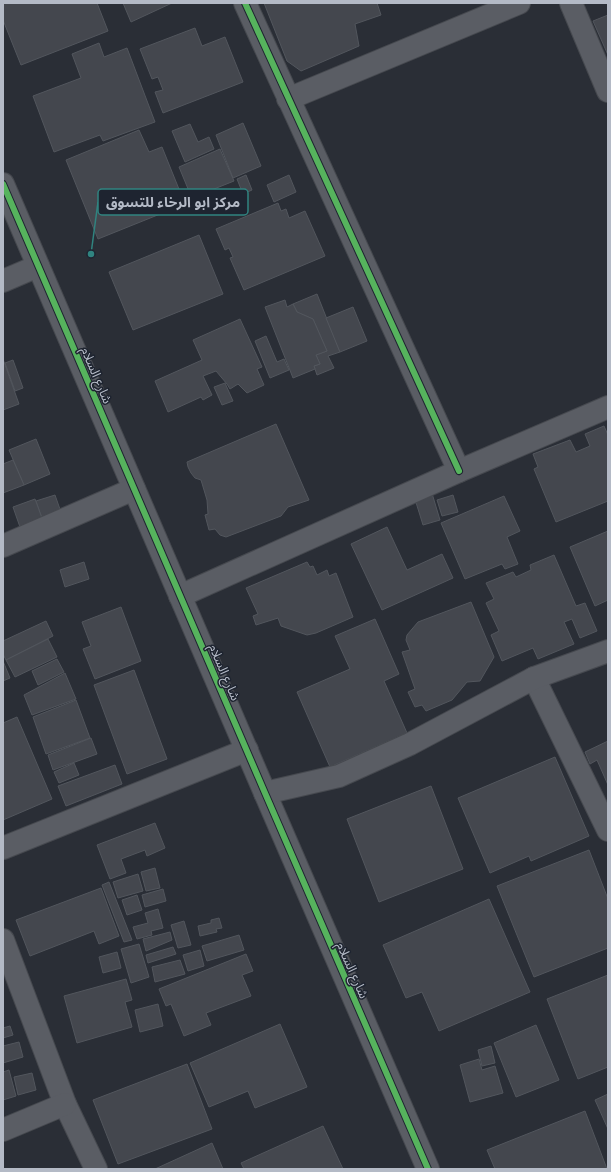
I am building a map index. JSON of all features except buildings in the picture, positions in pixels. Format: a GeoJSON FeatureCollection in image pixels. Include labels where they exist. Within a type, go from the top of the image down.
{"type":"FeatureCollection","features":[{"type":"Feature","properties":{"kind":"street"},"geometry":{"type":"LineString","coordinates":[[245,3],[458,471]]}},
{"type":"Feature","properties":{"kind":"street"},"geometry":{"type":"LineString","coordinates":[[288,99],[519,3]]}},
{"type":"Feature","properties":{"kind":"street"},"geometry":{"type":"LineString","coordinates":[[571,3],[608,91]]}},
{"type":"Feature","properties":{"kind":"street","name":"شارع السلام"},"geometry":{"type":"LineString","coordinates":[[3,184],[428,1169]]}},
{"type":"Feature","properties":{"kind":"street"},"geometry":{"type":"LineString","coordinates":[[3,281],[38,266]]}},
{"type":"Feature","properties":{"kind":"street"},"geometry":{"type":"LineString","coordinates":[[180,596],[458,471],[608,407]]}},
{"type":"Feature","properties":{"kind":"street"},"geometry":{"type":"LineString","coordinates":[[3,546],[134,489]]}},
{"type":"Feature","properties":{"kind":"street"},"geometry":{"type":"LineString","coordinates":[[265,793],[339,776],[410,744],[534,678],[608,651]]}},
{"type":"Feature","properties":{"kind":"street"},"geometry":{"type":"LineString","coordinates":[[534,678],[608,830]]}},
{"type":"Feature","properties":{"kind":"street"},"geometry":{"type":"LineString","coordinates":[[3,848],[247,750]]}},
{"type":"Feature","properties":{"kind":"street"},"geometry":{"type":"LineString","coordinates":[[3,940],[65,1104],[96,1169]]}},
{"type":"Feature","properties":{"kind":"street"},"geometry":{"type":"LineString","coordinates":[[3,1130],[65,1104]]}},
{"type":"Feature","properties":{"kind":"cycle path"},"geometry":{"type":"LineString","coordinates":[[245,3],[459,471]]}},
{"type":"Feature","properties":{"kind":"cycle path"},"geometry":{"type":"LineString","coordinates":[[3,184],[428,1169]]}},
{"type":"Feature","properties":{"kind":"place","name":"مركز ابو الرخاء للتسوق"},"geometry":{"type":"Point","coordinates":[91,254]}}]}
